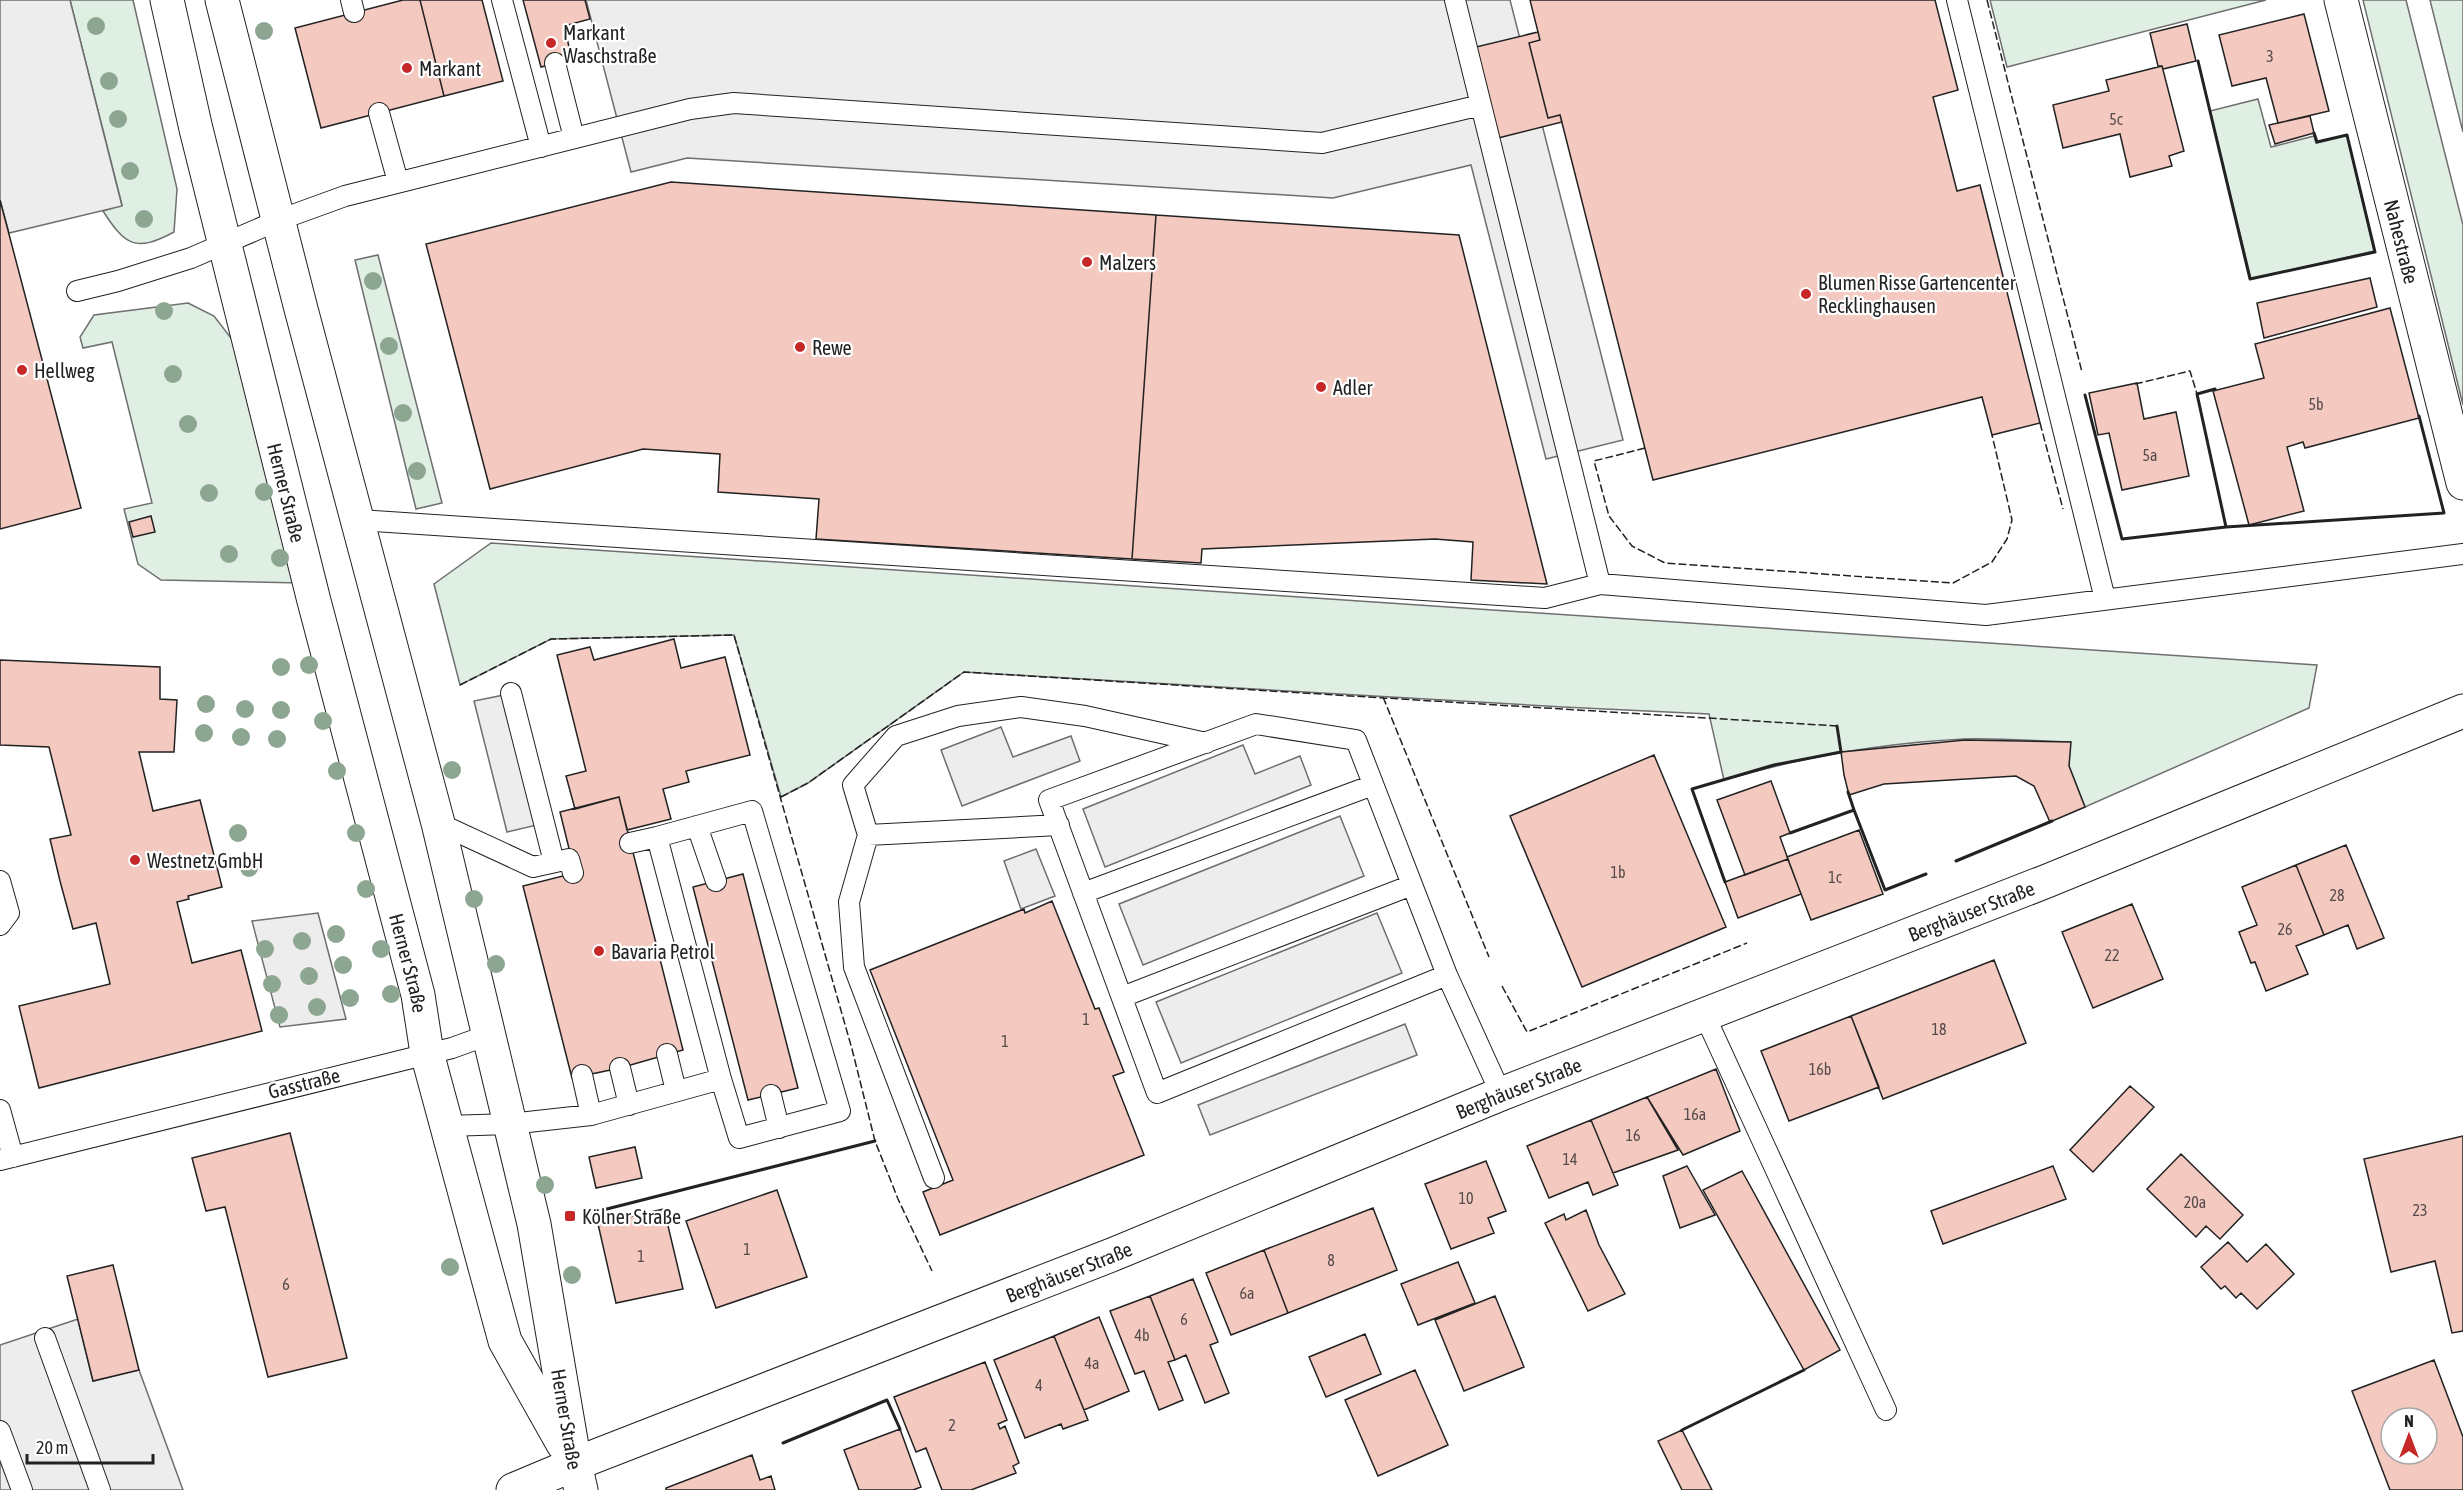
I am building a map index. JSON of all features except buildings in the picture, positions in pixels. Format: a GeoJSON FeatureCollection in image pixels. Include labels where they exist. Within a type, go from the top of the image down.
{"type":"FeatureCollection","features":[{"type":"Feature","properties":{"kind":"main road","name":"Herner Straße"},"geometry":{"type":"LineString","coordinates":[[167,0],[224,244],[248,330],[314,601],[418,995],[427,1053],[505,1341],[578,1477]]}},
{"type":"Feature","properties":{"kind":"main road","name":"Herner Straße"},"geometry":{"type":"LineString","coordinates":[[222,0],[438,823],[534,1224],[578,1477]]}},
{"type":"Feature","properties":{"kind":"main road","name":"Nahestraße"},"geometry":{"type":"LineString","coordinates":[[2342,0],[2463,483]]}},
{"type":"Feature","properties":{"kind":"main road","name":"Berghäuser Straße"},"geometry":{"type":"LineString","coordinates":[[578,1477],[1501,1094],[2047,881],[2463,711]]}},
{"type":"Feature","properties":{"kind":"main road"},"geometry":{"type":"LineString","coordinates":[[513,1490],[578,1477]]}},
{"type":"Feature","properties":{"kind":"lane"},"geometry":{"type":"LineString","coordinates":[[502,0],[541,147]]}},
{"type":"Feature","properties":{"kind":"lane"},"geometry":{"type":"LineString","coordinates":[[1455,0],[1600,584]]}},
{"type":"Feature","properties":{"kind":"lane"},"geometry":{"type":"LineString","coordinates":[[1957,0],[2106,599]]}},
{"type":"Feature","properties":{"kind":"lane"},"geometry":{"type":"LineString","coordinates":[[555,63],[574,138]]}},
{"type":"Feature","properties":{"kind":"lane"},"geometry":{"type":"LineString","coordinates":[[77,291],[191,258],[279,220],[345,196],[690,109],[734,103],[1322,143],[1481,105]]}},
{"type":"Feature","properties":{"kind":"lane"},"geometry":{"type":"LineString","coordinates":[[379,113],[398,182]]}},
{"type":"Feature","properties":{"kind":"lane"},"geometry":{"type":"LineString","coordinates":[[359,520],[1545,598],[1600,584],[1986,615],[2463,554]]}},
{"type":"Feature","properties":{"kind":"lane"},"geometry":{"type":"LineString","coordinates":[[511,693],[554,862]]}},
{"type":"Feature","properties":{"kind":"lane"},"geometry":{"type":"LineString","coordinates":[[934,1178],[855,967],[849,902],[868,835],[853,785],[896,736],[958,716],[1021,707],[1085,716],[1206,742]]}},
{"type":"Feature","properties":{"kind":"lane"},"geometry":{"type":"LineString","coordinates":[[1447,975],[1158,1093],[1049,800],[1256,724],[1356,740],[1447,975],[1501,1094]]}},
{"type":"Feature","properties":{"kind":"lane"},"geometry":{"type":"LineString","coordinates":[[1083,893],[1373,785]]}},
{"type":"Feature","properties":{"kind":"lane"},"geometry":{"type":"LineString","coordinates":[[630,843],[752,812],[840,1111],[739,1138],[657,837]]}},
{"type":"Feature","properties":{"kind":"lane"},"geometry":{"type":"LineString","coordinates":[[438,823],[535,875],[554,862],[569,859],[573,873]]}},
{"type":"Feature","properties":{"kind":"lane"},"geometry":{"type":"LineString","coordinates":[[868,835],[1059,825]]}},
{"type":"Feature","properties":{"kind":"lane"},"geometry":{"type":"LineString","coordinates":[[697,826],[716,881]]}},
{"type":"Feature","properties":{"kind":"lane"},"geometry":{"type":"LineString","coordinates":[[0,881],[9,913],[0,926]]}},
{"type":"Feature","properties":{"kind":"lane"},"geometry":{"type":"LineString","coordinates":[[1122,997],[1412,885]]}},
{"type":"Feature","properties":{"kind":"lane"},"geometry":{"type":"LineString","coordinates":[[1705,1016],[1886,1410]]}},
{"type":"Feature","properties":{"kind":"lane","name":"Gasstraße"},"geometry":{"type":"LineString","coordinates":[[7,1158],[427,1053],[488,1035]]}},
{"type":"Feature","properties":{"kind":"lane"},"geometry":{"type":"LineString","coordinates":[[667,1054],[676,1091]]}},
{"type":"Feature","properties":{"kind":"lane"},"geometry":{"type":"LineString","coordinates":[[620,1068],[629,1105]]}},
{"type":"Feature","properties":{"kind":"lane"},"geometry":{"type":"LineString","coordinates":[[582,1075],[591,1115]]}},
{"type":"Feature","properties":{"kind":"lane"},"geometry":{"type":"LineString","coordinates":[[447,1126],[510,1124],[591,1115],[721,1078]]}},
{"type":"Feature","properties":{"kind":"lane"},"geometry":{"type":"LineString","coordinates":[[771,1095],[779,1128]]}},
{"type":"Feature","properties":{"kind":"lane"},"geometry":{"type":"LineString","coordinates":[[0,1110],[7,1158]]}},
{"type":"Feature","properties":{"kind":"lane"},"geometry":{"type":"LineString","coordinates":[[45,1338],[100,1490]]}},
{"type":"Feature","properties":{"kind":"lane"},"geometry":{"type":"LineString","coordinates":[[0,1431],[22,1490]]}},
{"type":"Feature","properties":{"kind":"green space"},"geometry":{"type":"Polygon","coordinates":[[[70,0],[133,0],[177,189],[174,232],[161,239],[140,244],[132,242],[118,232],[103,211],[122,205],[70,0]]]}},
{"type":"Feature","properties":{"kind":"green space"},"geometry":{"type":"Polygon","coordinates":[[[1990,0],[2266,0],[2007,67],[1990,0]]]}},
{"type":"Feature","properties":{"kind":"green space"},"geometry":{"type":"Polygon","coordinates":[[[2363,0],[2406,0],[2463,225],[2463,405],[2363,0]]]}},
{"type":"Feature","properties":{"kind":"green space"},"geometry":{"type":"Polygon","coordinates":[[[2430,0],[2463,0],[2463,132],[2430,0]]]}},
{"type":"Feature","properties":{"kind":"green space"},"geometry":{"type":"Polygon","coordinates":[[[2258,99],[2271,147],[2314,136],[2316,143],[2347,135],[2374,251],[2251,279],[2210,111],[2258,99]]]}},
{"type":"Feature","properties":{"kind":"green space"},"geometry":{"type":"Polygon","coordinates":[[[378,255],[442,503],[416,509],[355,260],[378,255]]]}},
{"type":"Feature","properties":{"kind":"green space"},"geometry":{"type":"Polygon","coordinates":[[[188,303],[214,316],[241,351],[302,583],[161,580],[138,564],[124,509],[152,503],[112,342],[83,348],[80,337],[94,315],[188,303]]]}},
{"type":"Feature","properties":{"kind":"green space"},"geometry":{"type":"Polygon","coordinates":[[[491,543],[2317,665],[2309,708],[2085,807],[2069,766],[2070,742],[1964,739],[1903,744],[1843,752],[1783,764],[1724,780],[1709,714],[964,672],[808,783],[781,797],[734,635],[551,639],[460,685],[434,584],[491,543]]]}},
{"type":"Feature","properties":{"kind":"shaded area"},"geometry":{"type":"Polygon","coordinates":[[[0,0],[70,0],[122,206],[9,233],[0,200],[0,0]]]}},
{"type":"Feature","properties":{"kind":"shaded area"},"geometry":{"type":"Polygon","coordinates":[[[586,0],[1510,0],[1623,440],[1546,459],[1471,165],[1333,198],[687,158],[631,172],[586,0]]]}},
{"type":"Feature","properties":{"kind":"shaded area"},"geometry":{"type":"Polygon","coordinates":[[[504,695],[537,825],[507,832],[474,701],[504,695]]]}},
{"type":"Feature","properties":{"kind":"shaded area"},"geometry":{"type":"Polygon","coordinates":[[[1001,727],[1013,757],[1071,736],[1080,761],[962,806],[941,750],[1001,727]]]}},
{"type":"Feature","properties":{"kind":"shaded area"},"geometry":{"type":"Polygon","coordinates":[[[1243,745],[1255,774],[1300,756],[1311,785],[1105,867],[1083,809],[1243,745]]]}},
{"type":"Feature","properties":{"kind":"shaded area"},"geometry":{"type":"Polygon","coordinates":[[[1340,816],[1364,876],[1143,965],[1119,904],[1340,816]]]}},
{"type":"Feature","properties":{"kind":"shaded area"},"geometry":{"type":"Polygon","coordinates":[[[1036,849],[1055,896],[1021,909],[1004,861],[1036,849]]]}},
{"type":"Feature","properties":{"kind":"shaded area"},"geometry":{"type":"Polygon","coordinates":[[[318,913],[346,1019],[280,1027],[252,921],[318,913]]]}},
{"type":"Feature","properties":{"kind":"shaded area"},"geometry":{"type":"Polygon","coordinates":[[[1377,913],[1402,973],[1181,1063],[1156,1002],[1377,913]]]}},
{"type":"Feature","properties":{"kind":"shaded area"},"geometry":{"type":"Polygon","coordinates":[[[1405,1024],[1417,1055],[1210,1135],[1198,1105],[1405,1024]]]}},
{"type":"Feature","properties":{"kind":"shaded area"},"geometry":{"type":"Polygon","coordinates":[[[78,1319],[93,1381],[139,1370],[183,1490],[0,1490],[0,1345],[78,1319]]]}},
{"type":"Feature","properties":{"kind":"fence"},"geometry":{"type":"LineString","coordinates":[[1987,0],[2082,372]]}},
{"type":"Feature","properties":{"kind":"fence"},"geometry":{"type":"LineString","coordinates":[[2135,384],[2190,371],[2197,394]]}},
{"type":"Feature","properties":{"kind":"fence"},"geometry":{"type":"LineString","coordinates":[[2040,423],[2063,509]]}},
{"type":"Feature","properties":{"kind":"fence"},"geometry":{"type":"LineString","coordinates":[[1645,448],[1594,461],[1609,516],[1632,546],[1665,563],[1953,583],[1992,562],[2007,539],[2012,520],[1992,435]]}},
{"type":"Feature","properties":{"kind":"fence"},"geometry":{"type":"LineString","coordinates":[[460,685],[551,639],[734,635],[852,1049],[875,1141],[898,1199],[932,1271]]}},
{"type":"Feature","properties":{"kind":"fence"},"geometry":{"type":"LineString","coordinates":[[781,797],[808,783],[964,672],[1837,726]]}},
{"type":"Feature","properties":{"kind":"fence"},"geometry":{"type":"LineString","coordinates":[[1383,697],[1489,957]]}},
{"type":"Feature","properties":{"kind":"fence"},"geometry":{"type":"LineString","coordinates":[[1502,986],[1527,1032],[1747,943]]}},
{"type":"Feature","properties":{"kind":"wall"},"geometry":{"type":"LineString","coordinates":[[2198,61],[2250,279],[2375,252],[2347,135],[2317,142],[2314,133]]}},
{"type":"Feature","properties":{"kind":"wall"},"geometry":{"type":"LineString","coordinates":[[2215,389],[2197,394],[2226,527]]}},
{"type":"Feature","properties":{"kind":"wall"},"geometry":{"type":"LineString","coordinates":[[2085,395],[2122,539],[2226,527],[2444,513],[2419,416]]}},
{"type":"Feature","properties":{"kind":"wall"},"geometry":{"type":"LineString","coordinates":[[1725,882],[1692,789],[1774,765],[1841,752],[1837,726]]}},
{"type":"Feature","properties":{"kind":"wall"},"geometry":{"type":"LineString","coordinates":[[1790,833],[1854,810],[1848,792]]}},
{"type":"Feature","properties":{"kind":"wall"},"geometry":{"type":"LineString","coordinates":[[1854,810],[1885,890],[1926,874]]}},
{"type":"Feature","properties":{"kind":"wall"},"geometry":{"type":"LineString","coordinates":[[1956,861],[2052,821]]}},
{"type":"Feature","properties":{"kind":"wall"},"geometry":{"type":"LineString","coordinates":[[591,1213],[875,1141]]}},
{"type":"Feature","properties":{"kind":"wall"},"geometry":{"type":"LineString","coordinates":[[1682,1430],[1804,1370]]}},
{"type":"Feature","properties":{"kind":"wall"},"geometry":{"type":"LineString","coordinates":[[783,1443],[887,1400],[900,1429]]}},
{"type":"Feature","properties":{"kind":"place","name":"Markant Waschstraße"},"geometry":{"type":"Point","coordinates":[551,43]}},
{"type":"Feature","properties":{"kind":"place","name":"Markant"},"geometry":{"type":"Point","coordinates":[407,68]}},
{"type":"Feature","properties":{"kind":"place","name":"Malzers"},"geometry":{"type":"Point","coordinates":[1087,262]}},
{"type":"Feature","properties":{"kind":"place","name":"Blumen Risse Gartencenter Recklinghausen"},"geometry":{"type":"Point","coordinates":[1806,294]}},
{"type":"Feature","properties":{"kind":"place","name":"Rewe"},"geometry":{"type":"Point","coordinates":[800,347]}},
{"type":"Feature","properties":{"kind":"place","name":"Hellweg"},"geometry":{"type":"Point","coordinates":[22,370]}},
{"type":"Feature","properties":{"kind":"place","name":"Adler"},"geometry":{"type":"Point","coordinates":[1321,387]}},
{"type":"Feature","properties":{"kind":"place","name":"Westnetz GmbH"},"geometry":{"type":"Point","coordinates":[135,860]}},
{"type":"Feature","properties":{"kind":"place","name":"Bavaria Petrol"},"geometry":{"type":"Point","coordinates":[599,951]}},
{"type":"Feature","properties":{"kind":"place","name":"Kölner Straße"},"geometry":{"type":"Point","coordinates":[570,1216]}}]}
